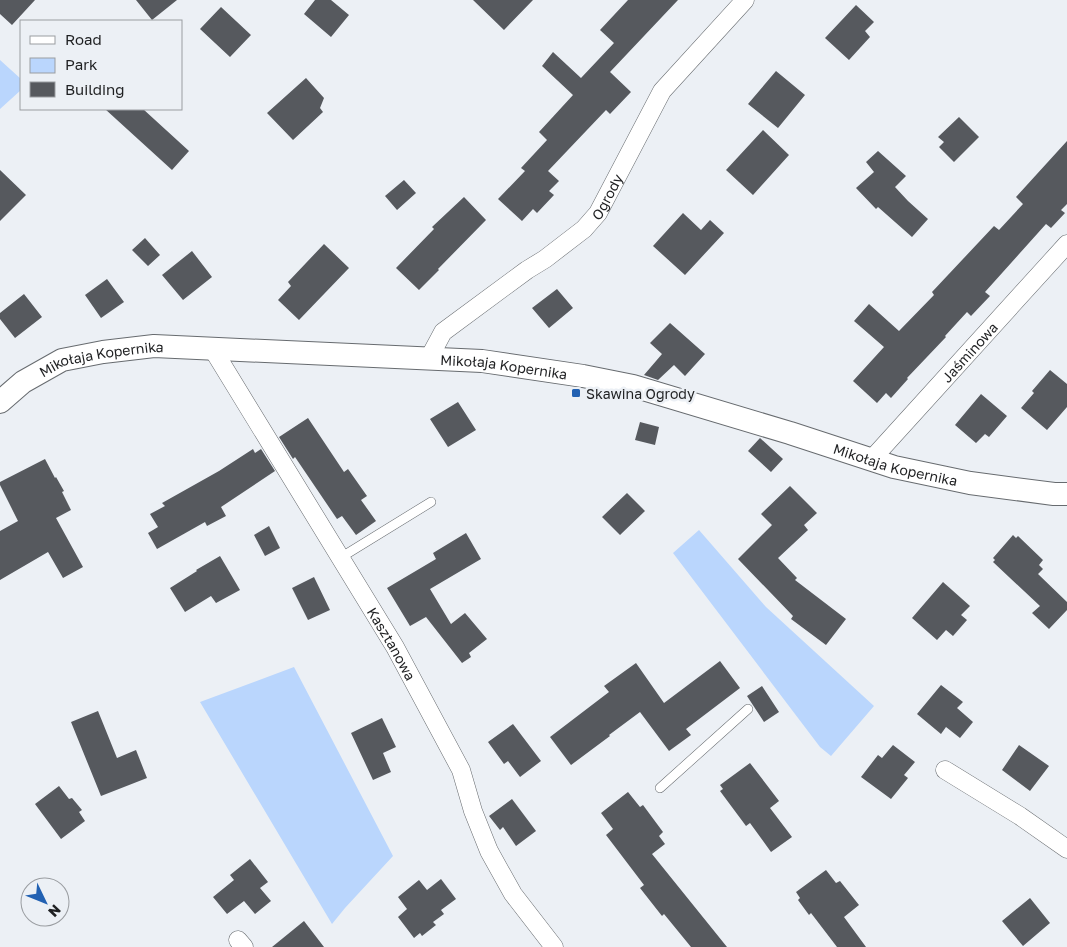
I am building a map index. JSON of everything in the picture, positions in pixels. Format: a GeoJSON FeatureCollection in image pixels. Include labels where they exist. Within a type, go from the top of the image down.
{"type":"FeatureCollection","features":[{"type":"Feature","properties":{"kind":"street","name":"Ogrody"},"geometry":{"type":"LineString","coordinates":[[429,358],[443,332],[584,229],[598,213],[662,91],[746,0]]}},
{"type":"Feature","properties":{"kind":"street","name":"Jaśminowa"},"geometry":{"type":"LineString","coordinates":[[871,460],[1067,244]]}},
{"type":"Feature","properties":{"kind":"street","name":"Mikołaja Kopernika"},"geometry":{"type":"LineString","coordinates":[[0,402],[23,382],[62,360],[103,352],[154,346],[482,361],[583,376],[633,386],[790,433],[894,467],[970,483],[1067,494]]}},
{"type":"Feature","properties":{"kind":"street","name":"Kasztanowa"},"geometry":{"type":"LineString","coordinates":[[212,348],[395,647],[461,770],[473,811],[489,851],[514,894],[554,947]]}},
{"type":"Feature","properties":{"kind":"street"},"geometry":{"type":"LineString","coordinates":[[946,770],[1020,816],[1067,849]]}},
{"type":"Feature","properties":{"kind":"lane"},"geometry":{"type":"LineString","coordinates":[[340,558],[431,502]]}},
{"type":"Feature","properties":{"kind":"lane"},"geometry":{"type":"LineString","coordinates":[[660,788],[748,709]]}},
{"type":"Feature","properties":{"kind":"green space"},"geometry":{"type":"Polygon","coordinates":[[[0,60],[20,78],[20,91],[0,109],[0,60]]]}},
{"type":"Feature","properties":{"kind":"green space"},"geometry":{"type":"Polygon","coordinates":[[[699,530],[766,607],[874,706],[831,756],[820,747],[673,553],[699,530]]]}},
{"type":"Feature","properties":{"kind":"green space"},"geometry":{"type":"Polygon","coordinates":[[[294,667],[393,856],[332,924],[200,702],[294,667]]]}},
{"type":"Feature","properties":{"kind":"building"},"geometry":{"type":"Polygon","coordinates":[[[0,0],[35,0],[12,25],[0,14],[0,0]]]}},
{"type":"Feature","properties":{"kind":"building"},"geometry":{"type":"Polygon","coordinates":[[[136,0],[177,0],[152,20],[136,0]]]}},
{"type":"Feature","properties":{"kind":"building"},"geometry":{"type":"Polygon","coordinates":[[[315,0],[331,0],[349,15],[331,37],[304,14],[315,0]]]}},
{"type":"Feature","properties":{"kind":"building"},"geometry":{"type":"Polygon","coordinates":[[[473,0],[533,0],[504,30],[473,0]]]}},
{"type":"Feature","properties":{"kind":"building"},"geometry":{"type":"Polygon","coordinates":[[[628,0],[678,0],[610,72],[631,92],[610,114],[606,110],[548,171],[559,181],[549,191],[554,195],[537,213],[533,209],[522,221],[498,199],[525,171],[521,168],[547,140],[539,132],[573,95],[542,66],[553,52],[581,78],[614,43],[600,30],[628,0]]]}},
{"type":"Feature","properties":{"kind":"building"},"geometry":{"type":"Polygon","coordinates":[[[856,5],[874,22],[865,31],[870,37],[849,60],[825,38],[856,5]]]}},
{"type":"Feature","properties":{"kind":"building"},"geometry":{"type":"Polygon","coordinates":[[[221,7],[251,35],[230,57],[200,29],[221,7]]]}},
{"type":"Feature","properties":{"kind":"building"},"geometry":{"type":"Polygon","coordinates":[[[776,71],[805,95],[778,128],[748,104],[776,71]]]}},
{"type":"Feature","properties":{"kind":"building"},"geometry":{"type":"Polygon","coordinates":[[[306,78],[324,98],[320,108],[323,112],[293,140],[267,113],[306,78]]]}},
{"type":"Feature","properties":{"kind":"building"},"geometry":{"type":"Polygon","coordinates":[[[106,110],[144,110],[189,151],[172,170],[106,110]]]}},
{"type":"Feature","properties":{"kind":"building"},"geometry":{"type":"Polygon","coordinates":[[[959,117],[979,137],[954,162],[939,147],[944,142],[938,137],[959,117]]]}},
{"type":"Feature","properties":{"kind":"building"},"geometry":{"type":"Polygon","coordinates":[[[763,130],[789,155],[753,195],[726,170],[763,130]]]}},
{"type":"Feature","properties":{"kind":"building"},"geometry":{"type":"Polygon","coordinates":[[[1067,141],[1067,204],[1061,210],[1065,213],[1051,228],[1046,224],[985,292],[990,296],[971,316],[967,312],[891,398],[886,393],[877,403],[853,381],[884,347],[854,321],[869,304],[899,331],[934,295],[932,292],[994,226],[999,230],[1023,204],[1016,197],[1067,141]]]}},
{"type":"Feature","properties":{"kind":"building"},"geometry":{"type":"Polygon","coordinates":[[[878,151],[906,176],[895,187],[928,219],[912,237],[878,207],[876,209],[856,188],[874,172],[866,162],[878,151]]]}},
{"type":"Feature","properties":{"kind":"building"},"geometry":{"type":"Polygon","coordinates":[[[0,170],[26,195],[0,221],[0,170]]]}},
{"type":"Feature","properties":{"kind":"building"},"geometry":{"type":"Polygon","coordinates":[[[404,180],[416,193],[397,210],[385,196],[404,180]]]}},
{"type":"Feature","properties":{"kind":"building"},"geometry":{"type":"Polygon","coordinates":[[[464,197],[486,220],[419,290],[396,268],[434,229],[432,227],[464,197]]]}},
{"type":"Feature","properties":{"kind":"building"},"geometry":{"type":"Polygon","coordinates":[[[683,213],[701,230],[710,220],[724,233],[685,275],[653,246],[683,213]]]}},
{"type":"Feature","properties":{"kind":"building"},"geometry":{"type":"Polygon","coordinates":[[[145,238],[160,255],[148,266],[132,250],[145,238]]]}},
{"type":"Feature","properties":{"kind":"building"},"geometry":{"type":"Polygon","coordinates":[[[324,244],[349,268],[299,320],[278,300],[291,286],[288,282],[324,244]]]}},
{"type":"Feature","properties":{"kind":"building"},"geometry":{"type":"Polygon","coordinates":[[[192,251],[212,277],[183,300],[162,275],[192,251]]]}},
{"type":"Feature","properties":{"kind":"building"},"geometry":{"type":"Polygon","coordinates":[[[107,279],[124,302],[101,318],[85,295],[107,279]]]}},
{"type":"Feature","properties":{"kind":"building"},"geometry":{"type":"Polygon","coordinates":[[[557,289],[573,308],[549,328],[532,308],[557,289]]]}},
{"type":"Feature","properties":{"kind":"building"},"geometry":{"type":"Polygon","coordinates":[[[24,294],[42,317],[15,338],[0,319],[0,313],[24,294]]]}},
{"type":"Feature","properties":{"kind":"building"},"geometry":{"type":"Polygon","coordinates":[[[670,323],[705,354],[685,376],[674,365],[658,380],[644,375],[662,354],[650,343],[670,323]]]}},
{"type":"Feature","properties":{"kind":"building"},"geometry":{"type":"Polygon","coordinates":[[[1050,370],[1067,384],[1067,407],[1047,430],[1021,408],[1034,393],[1032,391],[1050,370]]]}},
{"type":"Feature","properties":{"kind":"building"},"geometry":{"type":"Polygon","coordinates":[[[981,394],[1007,416],[989,437],[985,434],[976,443],[955,425],[981,394]]]}},
{"type":"Feature","properties":{"kind":"building"},"geometry":{"type":"Polygon","coordinates":[[[458,402],[476,430],[448,447],[430,419],[458,402]]]}},
{"type":"Feature","properties":{"kind":"building"},"geometry":{"type":"Polygon","coordinates":[[[308,418],[344,472],[348,469],[367,496],[361,500],[376,521],[356,535],[342,516],[337,519],[295,457],[293,459],[279,437],[308,418]]]}},
{"type":"Feature","properties":{"kind":"building"},"geometry":{"type":"Polygon","coordinates":[[[640,422],[659,427],[655,445],[635,440],[640,422]]]}},
{"type":"Feature","properties":{"kind":"building"},"geometry":{"type":"Polygon","coordinates":[[[760,438],[783,459],[771,472],[748,451],[760,438]]]}},
{"type":"Feature","properties":{"kind":"building"},"geometry":{"type":"Polygon","coordinates":[[[253,449],[255,453],[261,449],[275,471],[221,507],[226,516],[207,526],[205,522],[157,549],[148,533],[158,527],[150,514],[165,506],[162,503],[219,471],[253,449]]]}},
{"type":"Feature","properties":{"kind":"building"},"geometry":{"type":"Polygon","coordinates":[[[45,459],[64,491],[62,492],[71,510],[56,518],[83,567],[63,578],[48,552],[0,580],[0,531],[18,521],[0,482],[45,459]]]}},
{"type":"Feature","properties":{"kind":"building"},"geometry":{"type":"Polygon","coordinates":[[[790,486],[817,513],[804,525],[808,530],[778,558],[797,578],[795,580],[846,619],[826,645],[791,619],[793,616],[738,559],[772,525],[761,514],[790,486]]]}},
{"type":"Feature","properties":{"kind":"building"},"geometry":{"type":"Polygon","coordinates":[[[627,493],[645,511],[620,535],[602,517],[627,493]]]}},
{"type":"Feature","properties":{"kind":"building"},"geometry":{"type":"Polygon","coordinates":[[[269,526],[280,548],[265,556],[254,535],[269,526]]]}},
{"type":"Feature","properties":{"kind":"building"},"geometry":{"type":"Polygon","coordinates":[[[466,533],[481,559],[430,589],[451,624],[465,613],[487,639],[469,653],[471,657],[462,663],[426,617],[410,626],[387,588],[436,559],[433,553],[466,533]]]}},
{"type":"Feature","properties":{"kind":"building"},"geometry":{"type":"Polygon","coordinates":[[[1013,535],[1016,538],[1018,536],[1043,560],[1039,565],[1043,569],[1038,574],[1067,602],[1067,610],[1049,629],[1032,613],[1040,606],[993,562],[995,560],[993,558],[1013,535]]]}},
{"type":"Feature","properties":{"kind":"building"},"geometry":{"type":"Polygon","coordinates":[[[220,556],[240,590],[216,603],[211,596],[185,612],[170,588],[220,556]]]}},
{"type":"Feature","properties":{"kind":"building"},"geometry":{"type":"Polygon","coordinates":[[[314,577],[330,610],[308,620],[292,588],[314,577]]]}},
{"type":"Feature","properties":{"kind":"building"},"geometry":{"type":"Polygon","coordinates":[[[943,582],[970,606],[961,615],[967,620],[953,636],[946,630],[937,640],[912,618],[943,582]]]}},
{"type":"Feature","properties":{"kind":"building"},"geometry":{"type":"Polygon","coordinates":[[[720,661],[740,688],[686,729],[691,735],[669,751],[640,712],[571,765],[550,737],[609,692],[604,686],[636,663],[664,703],[720,661]]]}},
{"type":"Feature","properties":{"kind":"building"},"geometry":{"type":"Polygon","coordinates":[[[941,685],[963,702],[957,708],[973,722],[960,738],[946,727],[941,734],[917,714],[941,685]]]}},
{"type":"Feature","properties":{"kind":"building"},"geometry":{"type":"Polygon","coordinates":[[[762,686],[779,712],[764,722],[747,696],[762,686]]]}},
{"type":"Feature","properties":{"kind":"building"},"geometry":{"type":"Polygon","coordinates":[[[98,711],[117,758],[136,750],[147,778],[101,796],[71,722],[98,711]]]}},
{"type":"Feature","properties":{"kind":"building"},"geometry":{"type":"Polygon","coordinates":[[[382,718],[396,747],[383,753],[391,772],[373,780],[351,733],[382,718]]]}},
{"type":"Feature","properties":{"kind":"building"},"geometry":{"type":"Polygon","coordinates":[[[513,724],[541,761],[520,777],[508,761],[504,764],[488,742],[513,724]]]}},
{"type":"Feature","properties":{"kind":"building"},"geometry":{"type":"Polygon","coordinates":[[[893,745],[915,762],[904,775],[908,778],[891,799],[861,777],[878,755],[882,758],[893,745]]]}},
{"type":"Feature","properties":{"kind":"building"},"geometry":{"type":"Polygon","coordinates":[[[1019,745],[1049,766],[1030,791],[1002,770],[1019,745]]]}},
{"type":"Feature","properties":{"kind":"building"},"geometry":{"type":"Polygon","coordinates":[[[750,763],[779,801],[770,808],[792,837],[771,852],[750,823],[746,826],[720,791],[723,789],[720,785],[750,763]]]}},
{"type":"Feature","properties":{"kind":"building"},"geometry":{"type":"Polygon","coordinates":[[[59,786],[69,799],[72,798],[82,810],[79,812],[85,821],[61,839],[35,804],[59,786]]]}},
{"type":"Feature","properties":{"kind":"building"},"geometry":{"type":"Polygon","coordinates":[[[628,792],[640,807],[643,805],[663,832],[659,836],[665,844],[652,854],[727,947],[691,947],[664,914],[662,916],[640,888],[644,885],[606,835],[613,829],[601,813],[628,792]]]}},
{"type":"Feature","properties":{"kind":"building"},"geometry":{"type":"Polygon","coordinates":[[[512,799],[536,831],[516,846],[503,827],[500,830],[489,816],[512,799]]]}},
{"type":"Feature","properties":{"kind":"building"},"geometry":{"type":"Polygon","coordinates":[[[250,859],[268,882],[260,888],[271,901],[255,914],[244,901],[227,914],[213,897],[234,880],[230,875],[250,859]]]}},
{"type":"Feature","properties":{"kind":"building"},"geometry":{"type":"Polygon","coordinates":[[[826,870],[836,883],[840,881],[859,905],[844,917],[866,947],[837,947],[811,913],[809,915],[798,900],[800,898],[796,892],[826,870]]]}},
{"type":"Feature","properties":{"kind":"building"},"geometry":{"type":"Polygon","coordinates":[[[441,879],[456,899],[441,910],[444,914],[433,922],[436,925],[422,936],[420,933],[414,938],[398,917],[407,909],[398,897],[419,880],[427,890],[441,879]]]}},
{"type":"Feature","properties":{"kind":"building"},"geometry":{"type":"Polygon","coordinates":[[[1030,898],[1050,923],[1023,946],[1002,921],[1030,898]]]}},
{"type":"Feature","properties":{"kind":"building"},"geometry":{"type":"Polygon","coordinates":[[[304,921],[324,947],[272,947],[304,921]]]}},
{"type":"Feature","properties":{"kind":"place","name":"Skawina Ogrody"},"geometry":{"type":"Point","coordinates":[576,393]}}]}
